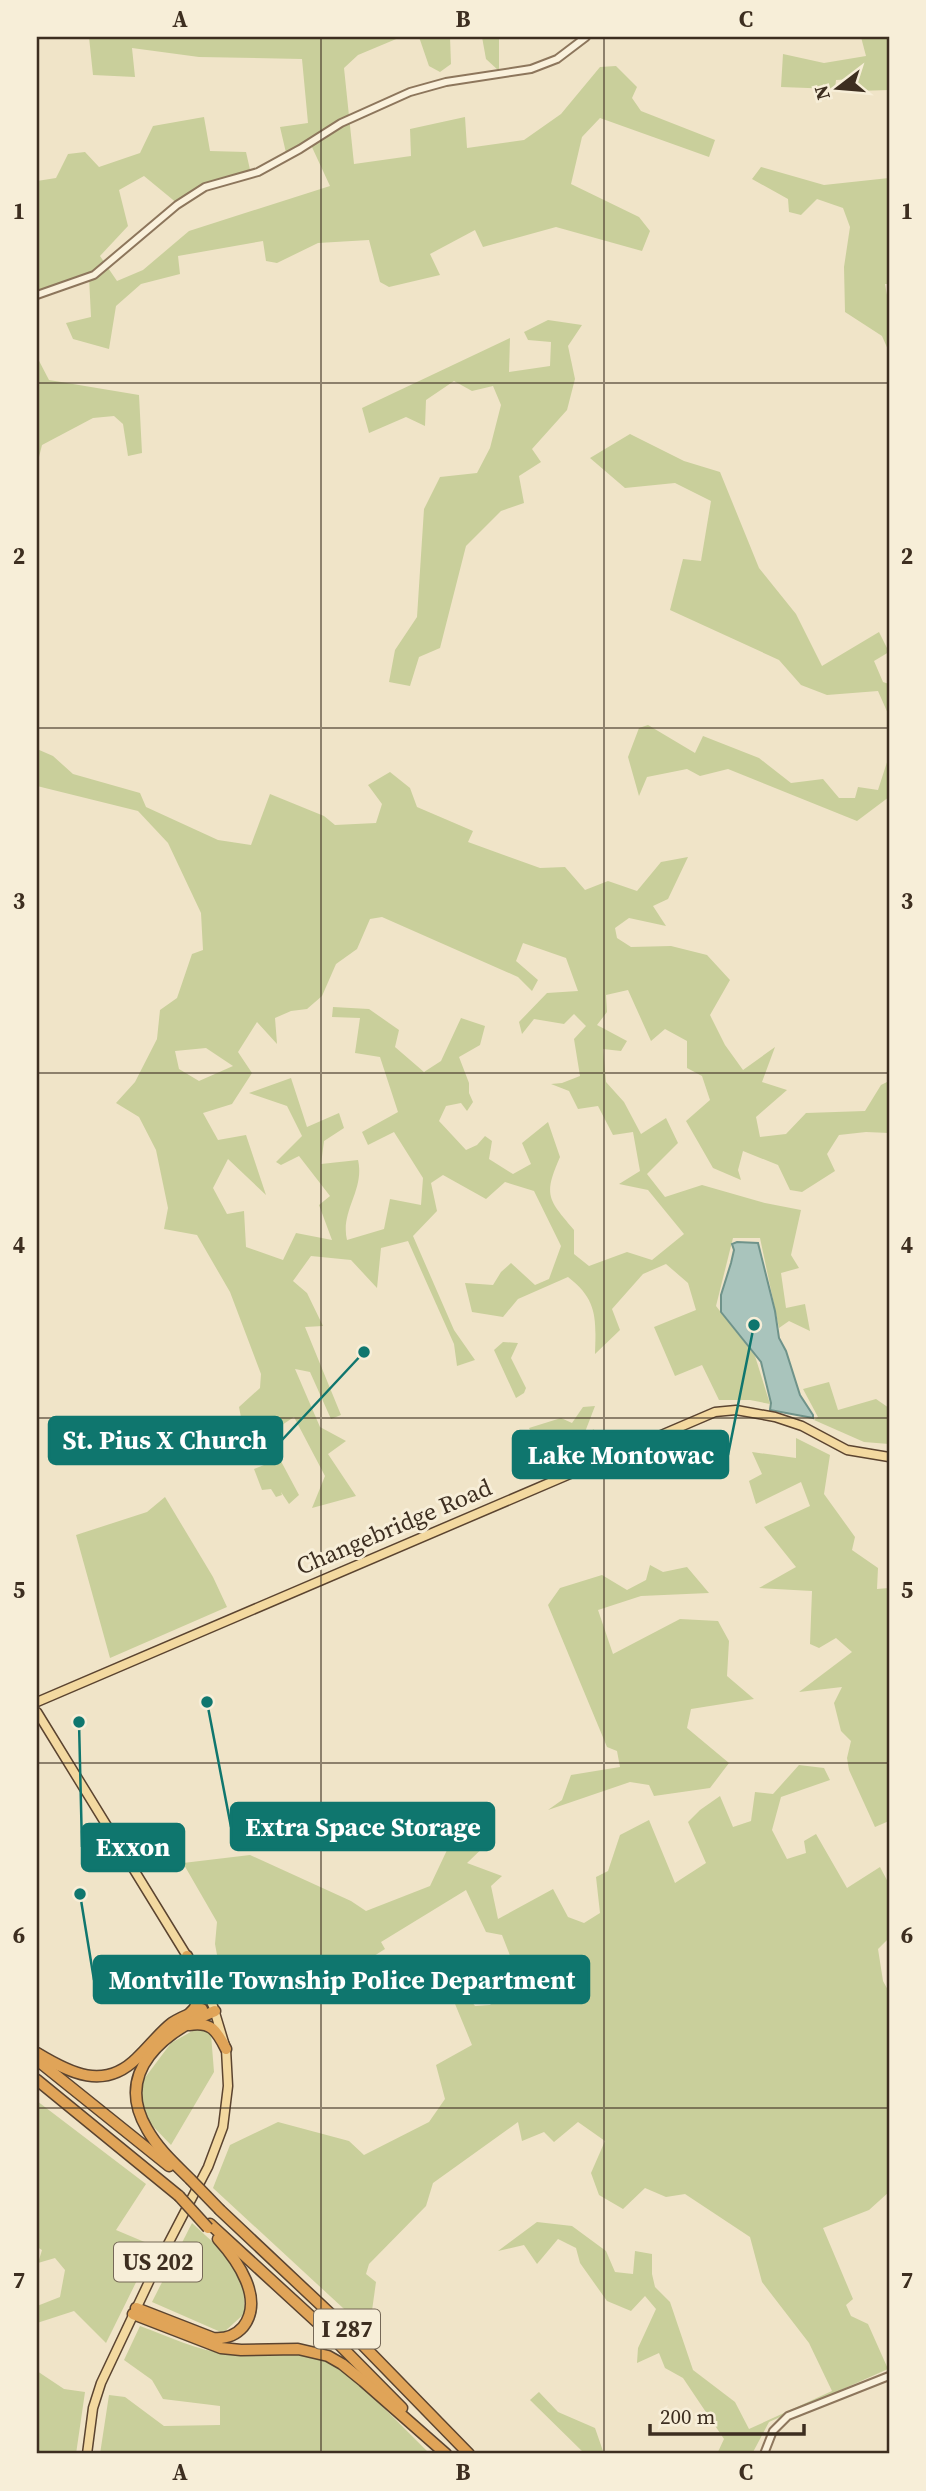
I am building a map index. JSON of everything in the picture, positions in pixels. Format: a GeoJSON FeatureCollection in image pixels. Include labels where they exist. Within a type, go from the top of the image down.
{"type":"FeatureCollection","features":[{"type":"Feature","properties":{"kind":"highway"},"geometry":{"type":"LineString","coordinates":[[37,2053],[78,2074],[91,2077],[111,2074],[129,2066],[169,2026],[197,2006],[200,1997],[187,1956]]}},
{"type":"Feature","properties":{"kind":"highway"},"geometry":{"type":"LineString","coordinates":[[187,2015],[214,2008]]}},
{"type":"Feature","properties":{"kind":"highway"},"geometry":{"type":"LineString","coordinates":[[189,2181],[152,2137],[140,2116],[136,2102],[137,2079],[142,2066],[167,2038],[178,2028],[214,2008]]}},
{"type":"Feature","properties":{"kind":"highway"},"geometry":{"type":"LineString","coordinates":[[178,2028],[201,2023],[210,2026],[217,2032],[226,2049]]}},
{"type":"Feature","properties":{"kind":"highway"},"geometry":{"type":"LineString","coordinates":[[37,2060],[189,2181]]}},
{"type":"Feature","properties":{"kind":"highway"},"geometry":{"type":"LineString","coordinates":[[37,2080],[179,2196],[209,2226],[231,2254],[247,2281],[250,2296],[250,2310],[242,2328],[228,2337],[213,2338],[134,2311]]}},
{"type":"Feature","properties":{"kind":"highway","name":"I 287"},"geometry":{"type":"LineString","coordinates":[[189,2181],[329,2312],[469,2454]]}},
{"type":"Feature","properties":{"kind":"highway","name":"I 287"},"geometry":{"type":"LineString","coordinates":[[209,2226],[318,2323],[446,2454]]}},
{"type":"Feature","properties":{"kind":"highway"},"geometry":{"type":"LineString","coordinates":[[134,2311],[221,2348],[298,2349],[328,2356],[363,2381],[446,2454]]}},
{"type":"Feature","properties":{"kind":"main road","name":"Changebridge Road"},"geometry":{"type":"LineString","coordinates":[[37,1702],[715,1412],[736,1410],[775,1417],[802,1426],[847,1450],[889,1457]]}},
{"type":"Feature","properties":{"kind":"main road","name":"US 202"},"geometry":{"type":"LineString","coordinates":[[37,1712],[187,1956],[214,2008],[226,2049],[227,2099],[219,2141],[134,2311],[96,2396],[87,2454]]}},
{"type":"Feature","properties":{"kind":"street"},"geometry":{"type":"LineString","coordinates":[[37,295],[94,275],[195,192],[214,183],[249,175],[271,166],[341,123],[429,86],[541,66],[557,59],[586,37]]}},
{"type":"Feature","properties":{"kind":"street"},"geometry":{"type":"LineString","coordinates":[[764,2454],[773,2431],[788,2416],[889,2376]]}},
{"type":"Feature","properties":{"kind":"green space"},"geometry":{"type":"Polygon","coordinates":[[[89,37],[401,37],[358,55],[344,68],[354,164],[411,156],[410,129],[465,117],[467,148],[524,140],[561,114],[600,67],[616,66],[637,87],[632,98],[641,111],[715,140],[709,157],[600,118],[582,137],[571,184],[639,217],[650,231],[642,251],[556,227],[483,247],[475,230],[430,254],[440,275],[389,287],[380,282],[369,240],[318,243],[277,263],[266,261],[263,241],[178,256],[180,274],[141,284],[116,306],[109,349],[73,339],[66,323],[91,317],[89,277],[37,294],[37,181],[56,178],[68,154],[85,152],[99,167],[140,153],[153,126],[204,117],[210,151],[246,152],[251,174],[217,179],[178,204],[144,176],[119,190],[128,226],[100,256],[117,281],[143,270],[189,231],[330,186],[311,145],[287,157],[280,127],[308,123],[302,59],[199,57],[132,48],[135,77],[93,75],[89,37]]]}},
{"type":"Feature","properties":{"kind":"green space"},"geometry":{"type":"Polygon","coordinates":[[[419,37],[450,37],[451,64],[440,72],[429,66],[419,37]]]}},
{"type":"Feature","properties":{"kind":"green space"},"geometry":{"type":"Polygon","coordinates":[[[482,37],[499,37],[499,71],[486,59],[482,37]]]}},
{"type":"Feature","properties":{"kind":"green space"},"geometry":{"type":"Polygon","coordinates":[[[861,37],[889,37],[889,90],[856,91],[854,79],[836,80],[835,89],[781,87],[783,54],[824,63],[866,56],[861,37]]]}},
{"type":"Feature","properties":{"kind":"green space"},"geometry":{"type":"Polygon","coordinates":[[[761,167],[824,185],[889,178],[889,284],[885,284],[889,306],[889,352],[882,336],[845,312],[844,267],[850,227],[843,208],[817,199],[801,215],[789,212],[788,199],[752,179],[761,167]]]}},
{"type":"Feature","properties":{"kind":"green space"},"geometry":{"type":"Polygon","coordinates":[[[548,320],[582,325],[568,346],[575,379],[567,410],[532,449],[541,462],[519,476],[524,503],[501,511],[466,546],[440,648],[419,657],[410,686],[389,682],[395,650],[417,617],[424,509],[440,477],[477,473],[490,448],[501,405],[493,386],[472,391],[454,381],[426,400],[425,426],[406,417],[369,433],[362,408],[510,338],[509,372],[550,366],[551,342],[528,340],[524,332],[548,320]]]}},
{"type":"Feature","properties":{"kind":"green space"},"geometry":{"type":"Polygon","coordinates":[[[37,357],[49,380],[139,395],[142,453],[128,456],[123,424],[114,416],[93,418],[42,445],[37,465],[37,357]]]}},
{"type":"Feature","properties":{"kind":"green space"},"geometry":{"type":"Polygon","coordinates":[[[630,434],[684,461],[720,472],[759,568],[796,614],[822,666],[879,632],[889,652],[874,661],[883,682],[889,684],[889,716],[878,691],[827,695],[801,685],[779,660],[670,610],[683,559],[701,561],[711,501],[675,483],[625,488],[590,458],[630,434]]]}},
{"type":"Feature","properties":{"kind":"green space"},"geometry":{"type":"Polygon","coordinates":[[[648,725],[695,753],[703,736],[759,758],[791,783],[823,779],[839,798],[855,798],[858,787],[878,790],[889,756],[889,797],[857,821],[728,769],[700,776],[687,769],[647,777],[639,796],[628,757],[639,728],[648,725]]]}},
{"type":"Feature","properties":{"kind":"green space"},"geometry":{"type":"Polygon","coordinates":[[[37,749],[53,756],[73,774],[140,793],[146,807],[218,840],[251,845],[270,794],[324,816],[335,825],[376,823],[382,804],[368,785],[390,772],[410,788],[417,807],[473,831],[468,842],[540,868],[565,867],[585,890],[608,881],[637,891],[661,862],[688,857],[668,899],[653,906],[666,926],[629,918],[615,928],[617,938],[631,947],[671,946],[707,955],[730,980],[710,1015],[725,1045],[743,1070],[775,1047],[762,1082],[787,1090],[756,1117],[760,1137],[786,1134],[806,1113],[865,1111],[881,1085],[889,1081],[889,1133],[839,1135],[827,1154],[835,1171],[802,1192],[790,1190],[778,1165],[743,1151],[738,1170],[741,1180],[713,1168],[686,1121],[710,1100],[702,1076],[687,1068],[687,1041],[665,1029],[651,1041],[628,990],[606,995],[607,1012],[597,1025],[627,1041],[621,1051],[603,1049],[606,1082],[624,1102],[641,1134],[666,1118],[678,1143],[647,1174],[665,1197],[702,1185],[801,1210],[791,1255],[799,1268],[781,1273],[786,1308],[805,1304],[810,1331],[789,1321],[779,1328],[760,1238],[733,1238],[716,1306],[755,1356],[770,1404],[750,1400],[719,1400],[702,1365],[675,1376],[654,1327],[696,1310],[688,1283],[666,1264],[643,1274],[612,1309],[620,1330],[595,1354],[595,1320],[590,1302],[578,1285],[568,1277],[518,1299],[503,1317],[472,1312],[465,1283],[493,1285],[511,1263],[535,1285],[549,1279],[561,1246],[534,1191],[505,1182],[486,1199],[443,1175],[431,1183],[437,1211],[413,1236],[454,1330],[475,1360],[457,1366],[454,1344],[408,1241],[381,1248],[377,1288],[351,1260],[311,1256],[293,1281],[307,1293],[323,1326],[305,1327],[341,1415],[331,1419],[310,1372],[295,1369],[320,1427],[346,1441],[328,1454],[356,1496],[312,1508],[325,1476],[294,1417],[267,1435],[299,1495],[289,1504],[281,1492],[282,1495],[276,1497],[271,1489],[262,1490],[254,1469],[264,1465],[244,1433],[239,1407],[260,1388],[261,1374],[230,1292],[197,1235],[164,1229],[168,1208],[156,1150],[139,1117],[116,1103],[135,1082],[157,1039],[160,1010],[177,998],[192,954],[203,950],[201,913],[168,843],[138,811],[37,786],[37,749]],[[382,917],[370,919],[357,949],[336,964],[322,996],[307,1009],[291,1011],[275,1018],[277,1044],[257,1022],[238,1052],[252,1073],[232,1104],[203,1113],[218,1140],[246,1135],[266,1195],[228,1159],[213,1188],[227,1214],[244,1211],[246,1247],[283,1260],[296,1233],[332,1240],[319,1205],[330,1196],[299,1156],[281,1165],[276,1162],[302,1136],[287,1106],[249,1093],[291,1078],[307,1127],[339,1113],[344,1128],[324,1141],[321,1164],[358,1160],[358,1181],[347,1219],[347,1240],[384,1229],[390,1199],[421,1205],[423,1178],[394,1132],[368,1145],[362,1132],[398,1112],[380,1057],[355,1053],[360,1018],[332,1017],[333,1007],[369,1009],[399,1030],[395,1047],[424,1072],[441,1061],[461,1018],[485,1026],[480,1045],[459,1057],[473,1102],[467,1111],[461,1103],[446,1106],[439,1121],[466,1150],[477,1145],[485,1136],[492,1141],[489,1159],[513,1174],[531,1164],[522,1143],[548,1122],[560,1157],[551,1180],[551,1196],[558,1211],[574,1230],[574,1254],[589,1266],[627,1252],[652,1260],[684,1234],[648,1190],[619,1184],[640,1171],[633,1132],[613,1135],[598,1106],[578,1109],[569,1091],[551,1084],[580,1076],[574,1039],[586,1026],[574,1014],[564,1024],[534,1019],[522,1034],[519,1022],[547,993],[578,991],[566,958],[523,943],[516,961],[538,980],[532,991],[518,977],[382,917]],[[206,1048],[175,1051],[179,1069],[199,1081],[233,1066],[206,1048]]]}},
{"type":"Feature","properties":{"kind":"green space"},"geometry":{"type":"Polygon","coordinates":[[[503,1342],[518,1343],[511,1358],[526,1388],[524,1393],[516,1398],[494,1350],[503,1342]]]}},
{"type":"Feature","properties":{"kind":"green space"},"geometry":{"type":"Polygon","coordinates":[[[829,1382],[838,1410],[876,1399],[889,1408],[889,1444],[864,1442],[814,1420],[818,1417],[803,1389],[829,1382]]]}},
{"type":"Feature","properties":{"kind":"green space"},"geometry":{"type":"Polygon","coordinates":[[[595,1406],[585,1432],[568,1438],[553,1449],[559,1462],[588,1448],[593,1429],[615,1448],[552,1476],[529,1428],[561,1418],[572,1423],[583,1407],[595,1406]]]}},
{"type":"Feature","properties":{"kind":"green space"},"geometry":{"type":"Polygon","coordinates":[[[796,1438],[830,1455],[824,1494],[855,1537],[852,1550],[878,1568],[877,1589],[889,1588],[889,1821],[875,1827],[849,1770],[847,1758],[851,1741],[841,1731],[834,1703],[842,1687],[799,1692],[852,1652],[836,1638],[819,1648],[810,1644],[812,1591],[759,1588],[796,1567],[764,1527],[810,1506],[801,1482],[756,1504],[749,1481],[762,1474],[752,1452],[796,1458],[796,1438]]]}},
{"type":"Feature","properties":{"kind":"green space"},"geometry":{"type":"Polygon","coordinates":[[[165,1497],[213,1577],[227,1607],[110,1658],[76,1535],[147,1512],[165,1497]]]}},
{"type":"Feature","properties":{"kind":"green space"},"geometry":{"type":"Polygon","coordinates":[[[650,1565],[663,1572],[687,1567],[709,1593],[641,1596],[598,1610],[613,1654],[680,1619],[718,1621],[729,1641],[727,1676],[754,1699],[691,1709],[687,1728],[729,1763],[710,1788],[654,1796],[649,1785],[630,1782],[548,1810],[562,1800],[571,1775],[620,1767],[617,1751],[607,1747],[548,1605],[560,1588],[602,1575],[627,1590],[646,1580],[650,1565]]]}},
{"type":"Feature","properties":{"kind":"green space"},"geometry":{"type":"Polygon","coordinates":[[[799,1765],[824,1768],[830,1780],[781,1797],[772,1830],[787,1859],[806,1853],[804,1841],[816,1834],[847,1888],[880,1867],[889,1884],[889,1938],[878,1949],[883,1981],[889,1992],[889,2192],[869,2210],[823,2228],[853,2299],[846,2305],[851,2316],[868,2324],[888,2369],[769,2422],[752,2454],[717,2454],[724,2439],[683,2378],[665,2368],[659,2353],[637,2363],[638,2348],[656,2309],[645,2296],[631,2311],[607,2301],[580,2263],[576,2248],[558,2239],[537,2264],[524,2245],[498,2251],[537,2222],[572,2226],[606,2251],[615,2272],[633,2274],[635,2251],[652,2254],[655,2287],[670,2302],[693,2370],[735,2402],[749,2429],[832,2391],[809,2343],[762,2282],[750,2237],[685,2194],[666,2197],[645,2188],[623,2209],[599,2195],[591,2173],[605,2141],[578,2122],[554,2142],[544,2132],[522,2141],[518,2122],[433,2183],[426,2206],[369,2264],[366,2274],[376,2282],[369,2332],[213,2188],[230,2145],[278,2122],[349,2141],[364,2155],[429,2122],[445,2099],[436,2065],[472,2045],[453,1999],[464,1992],[475,2006],[490,2005],[518,1976],[502,1935],[486,1932],[466,1890],[381,1942],[385,1949],[374,1956],[342,1963],[276,2001],[267,1987],[253,1986],[225,2003],[212,1976],[220,1971],[215,1944],[217,1922],[183,1863],[250,1855],[351,1901],[366,1911],[430,1886],[448,1848],[469,1819],[484,1818],[480,1827],[491,1840],[467,1863],[502,1876],[491,1886],[498,1919],[553,1889],[568,1917],[584,1923],[600,1913],[596,1877],[608,1871],[620,1835],[649,1820],[675,1883],[706,1863],[688,1822],[700,1810],[720,1796],[733,1827],[751,1821],[755,1792],[773,1794],[799,1765]]]}},
{"type":"Feature","properties":{"kind":"green space"},"geometry":{"type":"Polygon","coordinates":[[[200,2003],[211,2034],[214,2072],[171,2145],[144,2117],[141,2083],[171,2043],[196,2029],[200,2003]]]}},
{"type":"Feature","properties":{"kind":"green space"},"geometry":{"type":"Polygon","coordinates":[[[37,2101],[146,2184],[116,2230],[154,2246],[106,2343],[74,2311],[37,2323],[37,2306],[60,2297],[65,2270],[55,2258],[38,2263],[42,2250],[37,2247],[37,2101]]]}},
{"type":"Feature","properties":{"kind":"green space"},"geometry":{"type":"Polygon","coordinates":[[[192,2223],[230,2258],[243,2284],[245,2313],[223,2333],[152,2302],[192,2223]]]}},
{"type":"Feature","properties":{"kind":"green space"},"geometry":{"type":"Polygon","coordinates":[[[140,2326],[217,2352],[243,2355],[296,2354],[335,2366],[349,2373],[430,2454],[100,2454],[109,2395],[125,2397],[164,2426],[220,2425],[220,2406],[163,2399],[152,2380],[124,2360],[140,2326]]]}},
{"type":"Feature","properties":{"kind":"green space"},"geometry":{"type":"Polygon","coordinates":[[[37,2371],[64,2389],[85,2392],[76,2454],[37,2454],[37,2371]]]}},
{"type":"Feature","properties":{"kind":"green space"},"geometry":{"type":"Polygon","coordinates":[[[539,2392],[558,2412],[595,2428],[604,2454],[585,2454],[530,2400],[539,2392]]]}},
{"type":"Feature","properties":{"kind":"water"},"geometry":{"type":"Polygon","coordinates":[[[758,1243],[779,1338],[800,1395],[813,1418],[770,1410],[771,1403],[761,1362],[721,1312],[721,1295],[734,1250],[732,1244],[758,1243]]]}},
{"type":"Feature","properties":{"kind":"place","name":"Lake Montowac"},"geometry":{"type":"Point","coordinates":[754,1325]}},
{"type":"Feature","properties":{"kind":"place","name":"St. Pius X Church"},"geometry":{"type":"Point","coordinates":[364,1352]}},
{"type":"Feature","properties":{"kind":"place","name":"Extra Space Storage"},"geometry":{"type":"Point","coordinates":[207,1702]}},
{"type":"Feature","properties":{"kind":"place","name":"Exxon"},"geometry":{"type":"Point","coordinates":[79,1722]}},
{"type":"Feature","properties":{"kind":"place","name":"Montville Township Police Department"},"geometry":{"type":"Point","coordinates":[80,1894]}}]}
